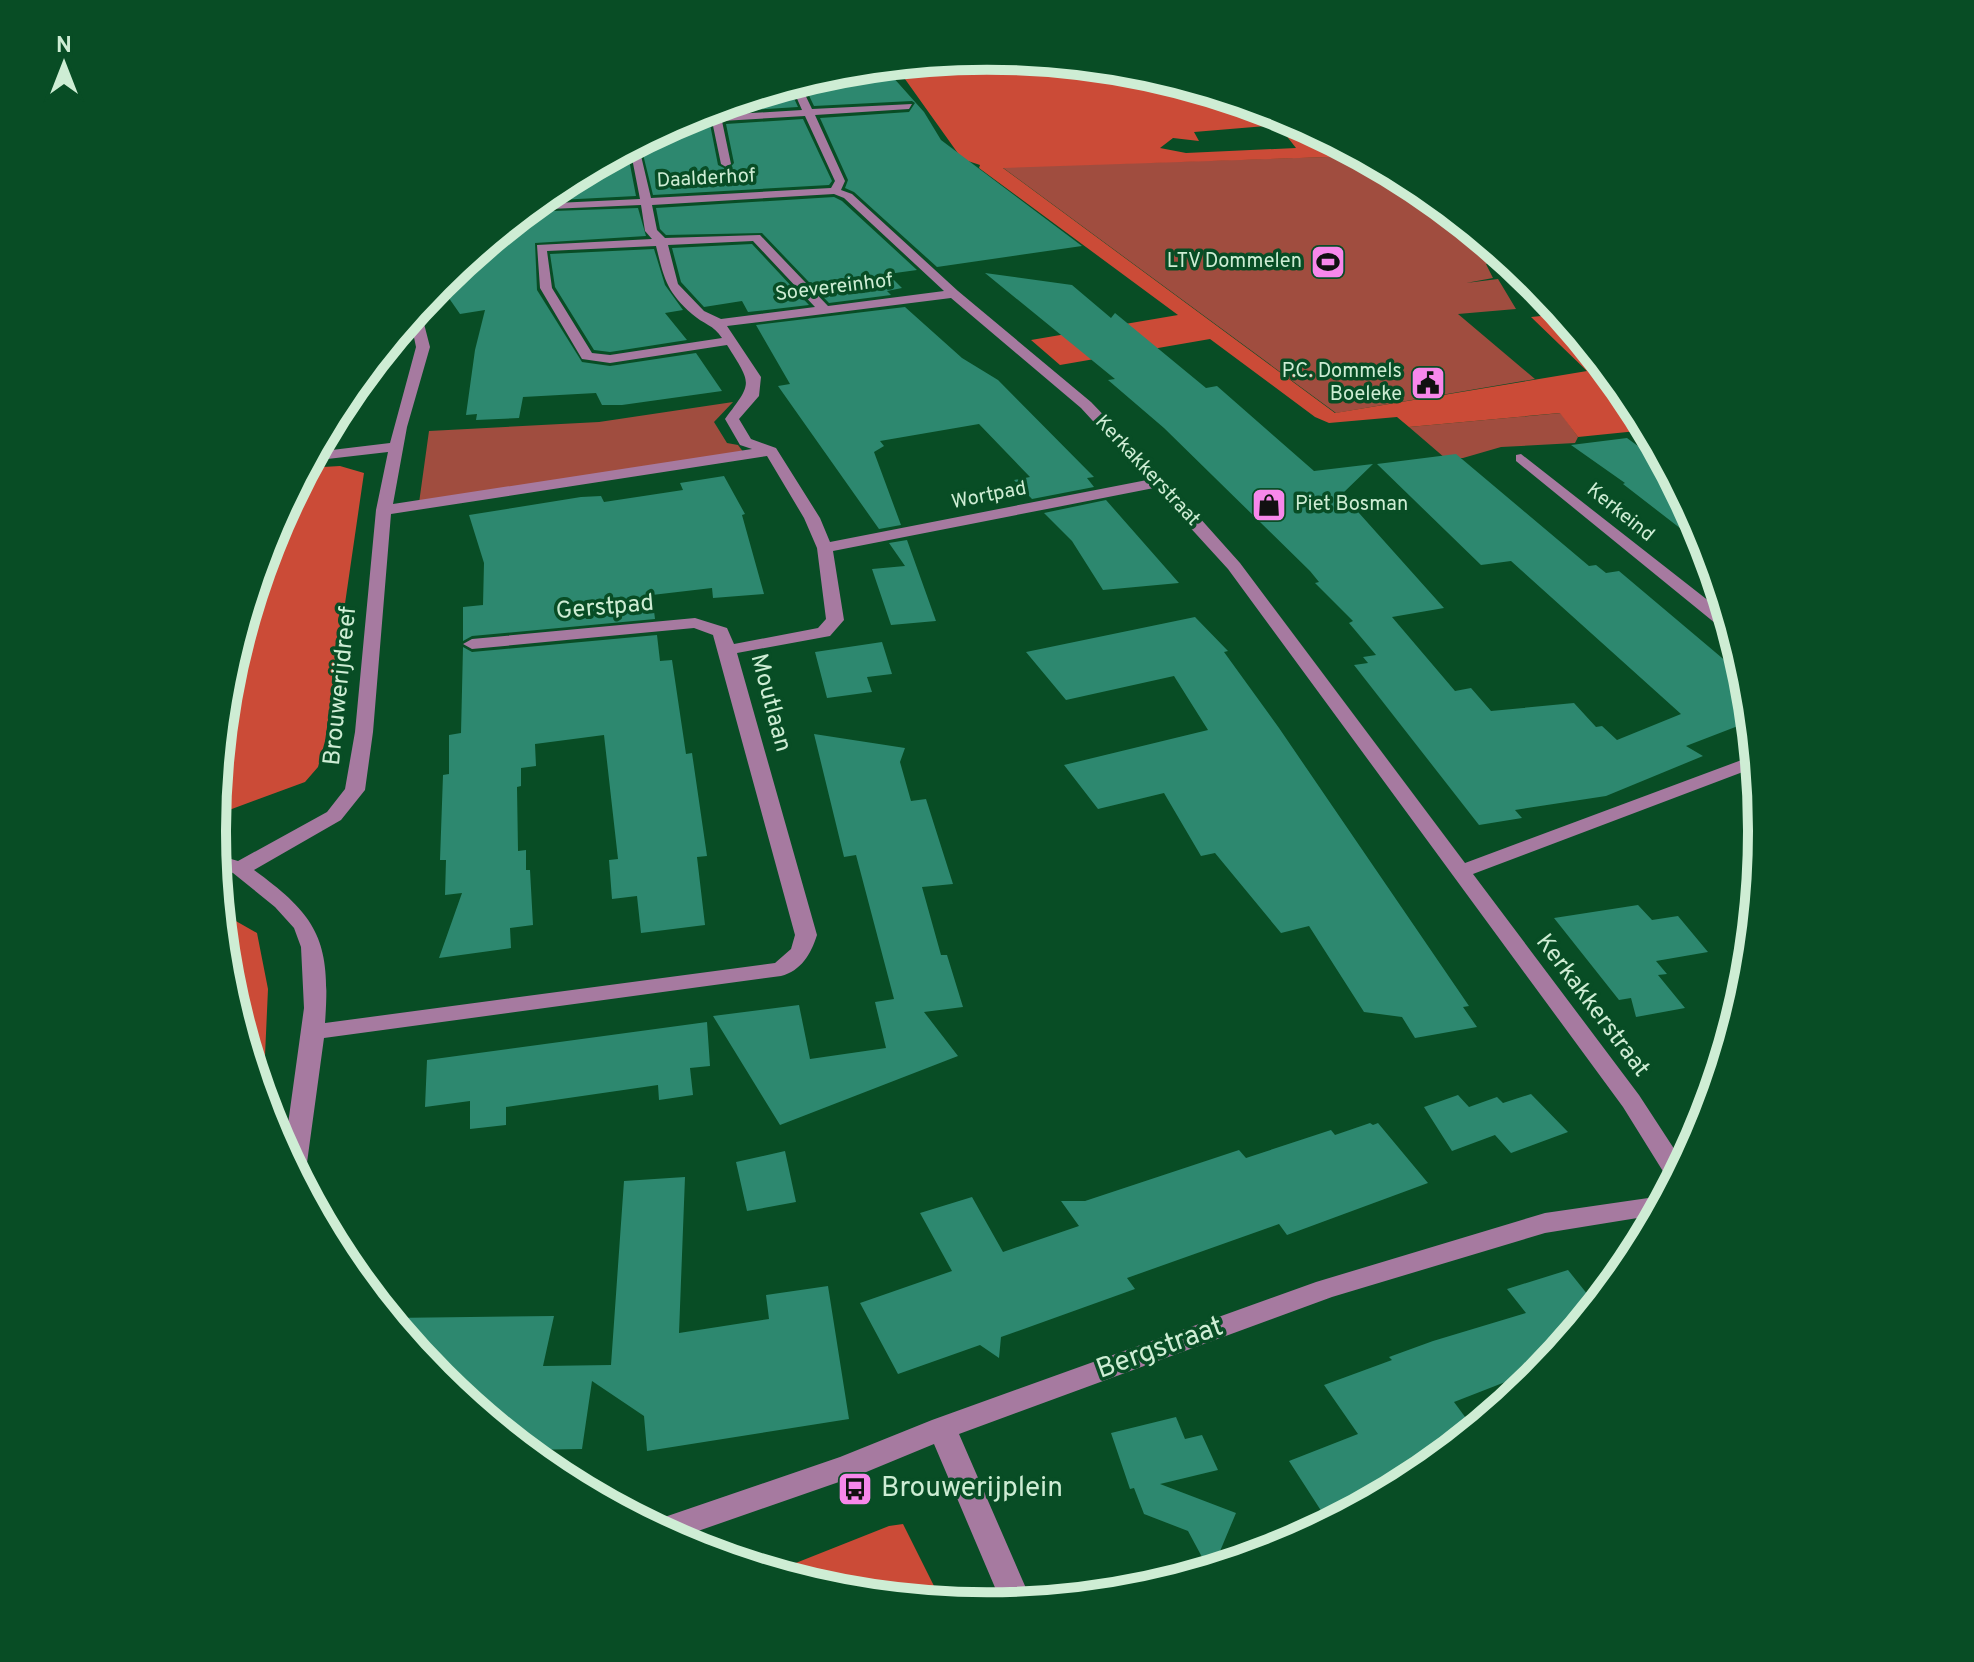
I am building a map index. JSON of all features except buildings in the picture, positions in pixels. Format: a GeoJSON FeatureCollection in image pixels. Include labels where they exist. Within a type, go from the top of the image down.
{"type":"FeatureCollection","features":[{"type":"Feature","properties":{"kind":"street"},"geometry":{"type":"LineString","coordinates":[[800,94],[840,181],[835,191]]}},
{"type":"Feature","properties":{"kind":"street"},"geometry":{"type":"LineString","coordinates":[[737,112],[809,112],[909,106]]}},
{"type":"Feature","properties":{"kind":"street"},"geometry":{"type":"LineString","coordinates":[[717,120],[726,164]]}},
{"type":"Feature","properties":{"kind":"street"},"geometry":{"type":"LineString","coordinates":[[636,156],[651,231],[661,241],[672,285],[699,314],[719,323],[754,377],[752,396],[732,419],[745,442],[771,451]]}},
{"type":"Feature","properties":{"kind":"street","name":"Daalderhof"},"geometry":{"type":"LineString","coordinates":[[552,207],[835,191]]}},
{"type":"Feature","properties":{"kind":"street","name":"Kerkakkerstraat"},"geometry":{"type":"LineString","coordinates":[[835,191],[848,196],[954,294],[1086,405],[1234,566],[1631,1101],[1671,1165]]}},
{"type":"Feature","properties":{"kind":"street"},"geometry":{"type":"LineString","coordinates":[[730,341],[610,359],[587,356],[546,288],[541,248],[756,237],[824,309]]}},
{"type":"Feature","properties":{"kind":"street","name":"Soevereinhof"},"geometry":{"type":"LineString","coordinates":[[719,323],[954,294]]}},
{"type":"Feature","properties":{"kind":"street","name":"Brouwerijdreef"},"geometry":{"type":"LineString","coordinates":[[240,869],[334,816],[355,790],[364,732],[384,510],[396,447],[423,347],[418,326]]}},
{"type":"Feature","properties":{"kind":"street"},"geometry":{"type":"LineString","coordinates":[[325,455],[396,447]]}},
{"type":"Feature","properties":{"kind":"street"},"geometry":{"type":"LineString","coordinates":[[384,510],[771,451]]}},
{"type":"Feature","properties":{"kind":"street","name":"Moutlaan"},"geometry":{"type":"LineString","coordinates":[[313,1032],[781,969],[801,952],[806,935],[727,650],[824,632],[835,620],[825,548],[812,518],[771,451]]}},
{"type":"Feature","properties":{"kind":"street","name":"Kerkeind"},"geometry":{"type":"LineString","coordinates":[[1521,458],[1717,616]]}},
{"type":"Feature","properties":{"kind":"street","name":"Wortpad"},"geometry":{"type":"LineString","coordinates":[[825,548],[1160,482]]}},
{"type":"Feature","properties":{"kind":"street","name":"Gerstpad"},"geometry":{"type":"LineString","coordinates":[[472,644],[695,623],[721,632],[727,650]]}},
{"type":"Feature","properties":{"kind":"street"},"geometry":{"type":"LineString","coordinates":[[1459,872],[1744,765]]}},
{"type":"Feature","properties":{"kind":"street"},"geometry":{"type":"LineString","coordinates":[[227,864],[240,869],[276,896],[306,928],[315,969],[313,1032],[297,1151]]}},
{"type":"Feature","properties":{"kind":"street","name":"Bergstraat"},"geometry":{"type":"LineString","coordinates":[[677,1526],[849,1466],[942,1428],[1325,1289],[1545,1223],[1649,1207]]}},
{"type":"Feature","properties":{"kind":"street"},"geometry":{"type":"LineString","coordinates":[[942,1428],[1012,1591]]}},
{"type":"Feature","properties":{"kind":"shaded area"},"geometry":{"type":"Polygon","coordinates":[[[987,70],[1086,77],[1184,96],[1272,126],[1194,132],[1199,141],[1173,138],[1160,148],[1186,153],[1296,148],[1282,130],[1340,157],[1003,168],[1335,413],[1587,371],[1531,317],[1546,315],[1591,368],[1634,431],[1578,437],[1560,413],[1409,427],[1397,417],[1329,423],[1315,417],[1210,339],[1060,365],[1031,340],[1178,315],[979,168],[980,165],[962,159],[902,76],[987,70]]]}},
{"type":"Feature","properties":{"kind":"shaded area"},"geometry":{"type":"Polygon","coordinates":[[[1340,157],[1410,198],[1494,264],[1486,264],[1493,278],[1466,283],[1498,279],[1516,309],[1458,314],[1535,379],[1336,413],[1002,167],[1340,157]]]}},
{"type":"Feature","properties":{"kind":"shaded area"},"geometry":{"type":"Polygon","coordinates":[[[733,402],[714,422],[727,443],[738,445],[744,453],[419,503],[429,431],[599,422],[733,402]]]}},
{"type":"Feature","properties":{"kind":"shaded area"},"geometry":{"type":"Polygon","coordinates":[[[1561,413],[1578,437],[1575,443],[1501,447],[1463,458],[1445,458],[1409,427],[1561,413]]]}},
{"type":"Feature","properties":{"kind":"shaded area"},"geometry":{"type":"Polygon","coordinates":[[[340,466],[364,473],[325,741],[318,767],[305,782],[227,811],[233,732],[252,634],[284,540],[319,467],[340,466]]]}},
{"type":"Feature","properties":{"kind":"shaded area"},"geometry":{"type":"Polygon","coordinates":[[[232,919],[257,933],[268,989],[264,1070],[241,979],[232,919]]]}},
{"type":"Feature","properties":{"kind":"shaded area"},"geometry":{"type":"Polygon","coordinates":[[[903,1524],[936,1590],[839,1577],[789,1566],[889,1526],[903,1524]]]}},
{"type":"Feature","properties":{"kind":"place","name":"LTV Dommelen"},"geometry":{"type":"Point","coordinates":[1328,262]}},
{"type":"Feature","properties":{"kind":"place","name":"P.C. Dommels Boeleke"},"geometry":{"type":"Point","coordinates":[1428,383]}},
{"type":"Feature","properties":{"kind":"place","name":"Piet Bosman"},"geometry":{"type":"Point","coordinates":[1269,505]}},
{"type":"Feature","properties":{"kind":"place","name":"Brouwerijplein"},"geometry":{"type":"Point","coordinates":[855,1489]}}]}
